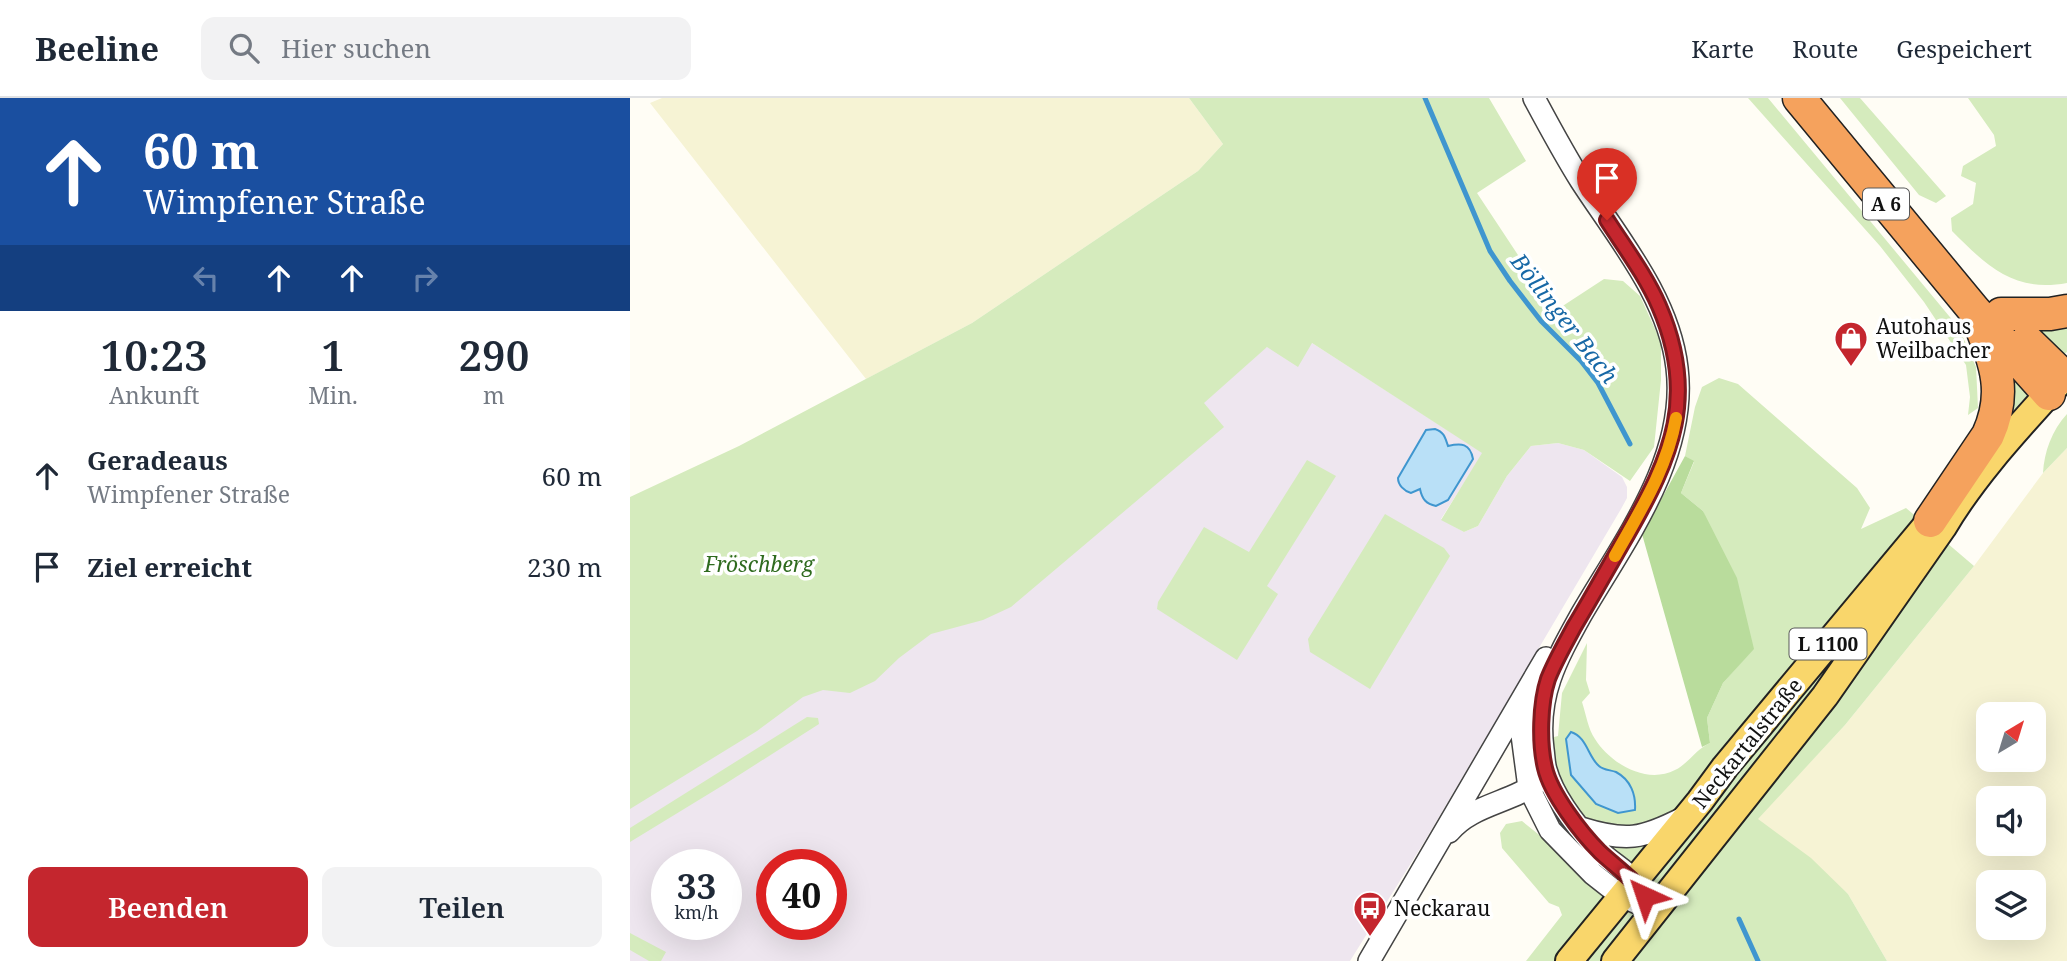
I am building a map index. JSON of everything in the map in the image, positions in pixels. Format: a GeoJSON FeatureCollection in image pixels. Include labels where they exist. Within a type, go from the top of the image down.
{"type":"FeatureCollection","features":[{"type":"Feature","properties":{"kind":"highway","name":"A 6"},"geometry":{"type":"LineString","coordinates":[[1799,98],[1987,312],[1998,383],[1997,406],[1987,435],[1930,521]]}},
{"type":"Feature","properties":{"kind":"highway"},"geometry":{"type":"LineString","coordinates":[[1814,98],[1936,245],[1987,312],[2060,381]]}},
{"type":"Feature","properties":{"kind":"highway"},"geometry":{"type":"LineString","coordinates":[[1987,312],[2050,314],[2067,311]]}},
{"type":"Feature","properties":{"kind":"main road","name":"Neckartalstraße"},"geometry":{"type":"LineString","coordinates":[[1615,961],[1825,696],[1959,500],[2060,381]]}},
{"type":"Feature","properties":{"kind":"main road","name":"Neckartalstraße"},"geometry":{"type":"LineString","coordinates":[[1569,961],[1725,766],[1930,521],[1959,500]]}},
{"type":"Feature","properties":{"kind":"street"},"geometry":{"type":"LineString","coordinates":[[1534,98],[1659,305],[1677,366],[1678,406],[1672,444],[1653,491],[1567,640],[1548,681],[1541,733],[1545,770],[1579,828],[1628,888],[1656,911]]}},
{"type":"Feature","properties":{"kind":"street"},"geometry":{"type":"LineString","coordinates":[[1369,961],[1527,690],[1653,491]]}},
{"type":"Feature","properties":{"kind":"street"},"geometry":{"type":"LineString","coordinates":[[1527,690],[1522,736],[1529,788],[1550,830],[1592,874],[1628,888]]}},
{"type":"Feature","properties":{"kind":"street"},"geometry":{"type":"LineString","coordinates":[[1430,855],[1453,826],[1465,817],[1529,788],[1545,770]]}},
{"type":"Feature","properties":{"kind":"street"},"geometry":{"type":"LineString","coordinates":[[1579,828],[1606,836],[1632,837],[1653,833],[1694,808]]}},
{"type":"Feature","properties":{"kind":"shaded area"},"geometry":{"type":"Polygon","coordinates":[[[662,98],[1189,98],[1223,144],[1198,171],[972,323],[866,379],[650,103],[662,98]]]}},
{"type":"Feature","properties":{"kind":"shaded area"},"geometry":{"type":"Polygon","coordinates":[[[1312,343],[1483,453],[1441,519],[1464,532],[1478,526],[1507,476],[1531,446],[1558,443],[1584,450],[1622,477],[1627,487],[1627,498],[1621,509],[1426,839],[1350,961],[630,961],[630,788],[1267,347],[1312,343]]]}},
{"type":"Feature","properties":{"kind":"shaded area"},"geometry":{"type":"Polygon","coordinates":[[[2067,448],[2067,961],[1887,961],[1848,894],[1757,819],[1845,725],[1974,566],[2043,473],[2067,448]]]}},
{"type":"Feature","properties":{"kind":"green space","name":"Fröschberg"},"geometry":{"type":"Polygon","coordinates":[[[1189,98],[1489,98],[1526,161],[1477,193],[1555,311],[1604,279],[1623,281],[1640,296],[1661,342],[1661,380],[1654,447],[1630,481],[1584,450],[1558,443],[1531,446],[1507,476],[1478,526],[1464,532],[1441,520],[1482,453],[1312,343],[1298,367],[1267,347],[1204,403],[1224,427],[1011,607],[983,620],[931,634],[899,658],[875,681],[850,693],[823,690],[803,697],[757,731],[630,809],[630,497],[739,446],[972,323],[1198,171],[1223,144],[1189,98]]]}},
{"type":"Feature","properties":{"kind":"green space"},"geometry":{"type":"Polygon","coordinates":[[[1748,98],[1768,98],[1959,328],[1976,367],[1978,408],[1968,415],[1970,397],[1966,365],[1924,302],[1880,246],[1748,98]]]}},
{"type":"Feature","properties":{"kind":"green space"},"geometry":{"type":"Polygon","coordinates":[[[1840,98],[1860,98],[1946,196],[1936,203],[1919,195],[1840,98]]]}},
{"type":"Feature","properties":{"kind":"green space"},"geometry":{"type":"Polygon","coordinates":[[[1968,98],[2067,98],[2067,283],[2032,284],[2003,274],[1977,255],[1952,231],[1951,218],[1973,204],[1976,183],[1961,176],[1963,166],[1996,146],[1994,135],[1968,98]]]}},
{"type":"Feature","properties":{"kind":"green space"},"geometry":{"type":"Polygon","coordinates":[[[2067,322],[2067,352],[2061,357],[2030,329],[2067,322]]]}},
{"type":"Feature","properties":{"kind":"green space"},"geometry":{"type":"Polygon","coordinates":[[[2002,351],[2034,388],[2013,411],[2012,410],[2002,351]]]}},
{"type":"Feature","properties":{"kind":"green space"},"geometry":{"type":"Polygon","coordinates":[[[1719,378],[1738,384],[1857,488],[1870,508],[1861,529],[1906,508],[1974,566],[1845,725],[1758,819],[1811,858],[1848,894],[1887,961],[1526,961],[1562,915],[1559,907],[1549,903],[1502,848],[1500,833],[1506,824],[1522,821],[1588,884],[1612,853],[1566,793],[1555,764],[1550,738],[1558,736],[1562,693],[1587,643],[1586,680],[1590,693],[1582,702],[1593,735],[1602,748],[1619,763],[1652,775],[1675,770],[1710,743],[1707,718],[1723,683],[1753,649],[1703,511],[1681,493],[1694,462],[1685,456],[1695,407],[1702,387],[1719,378]]]}},
{"type":"Feature","properties":{"kind":"green space"},"geometry":{"type":"Polygon","coordinates":[[[2067,414],[2067,448],[2043,473],[2050,442],[2067,414]]]}},
{"type":"Feature","properties":{"kind":"green space"},"geometry":{"type":"Polygon","coordinates":[[[1685,456],[1694,461],[1681,493],[1703,511],[1737,578],[1754,649],[1723,683],[1707,718],[1710,743],[1702,747],[1642,534],[1685,456]]]}},
{"type":"Feature","properties":{"kind":"green space"},"geometry":{"type":"Polygon","coordinates":[[[1307,460],[1336,476],[1267,586],[1278,594],[1237,660],[1157,609],[1158,602],[1204,527],[1249,552],[1307,460]]]}},
{"type":"Feature","properties":{"kind":"green space"},"geometry":{"type":"Polygon","coordinates":[[[1385,514],[1444,548],[1450,556],[1370,689],[1310,652],[1308,639],[1385,514]]]}},
{"type":"Feature","properties":{"kind":"green space"},"geometry":{"type":"Polygon","coordinates":[[[807,717],[818,718],[819,724],[630,842],[630,828],[807,717]]]}},
{"type":"Feature","properties":{"kind":"green space"},"geometry":{"type":"Polygon","coordinates":[[[630,933],[666,952],[661,961],[649,961],[630,950],[630,933]]]}},
{"type":"Feature","properties":{"kind":"water"},"geometry":{"type":"Polygon","coordinates":[[[1435,429],[1444,435],[1448,446],[1467,447],[1473,459],[1448,500],[1436,506],[1425,500],[1420,489],[1411,493],[1404,489],[1398,478],[1426,430],[1435,429]]]}},
{"type":"Feature","properties":{"kind":"water"},"geometry":{"type":"Polygon","coordinates":[[[1571,732],[1581,738],[1599,766],[1616,772],[1625,779],[1635,799],[1635,810],[1618,813],[1596,804],[1571,775],[1566,739],[1571,732]]]}},
{"type":"Feature","properties":{"kind":"waterway","name":"Böllinger Bach"},"geometry":{"type":"LineString","coordinates":[[1425,98],[1490,251],[1541,321],[1581,361],[1598,383],[1630,444]]}},
{"type":"Feature","properties":{"kind":"waterway","name":"Böllinger Bach"},"geometry":{"type":"LineString","coordinates":[[1739,919],[1758,961]]}},
{"type":"Feature","properties":{"kind":"slow traffic"},"geometry":{"type":"LineString","coordinates":[[1615,556],[1653,491],[1672,444],[1676,418]]}},
{"type":"Feature","properties":{"kind":"place","name":"Autohaus Weilbacher"},"geometry":{"type":"Point","coordinates":[1851,368]}},
{"type":"Feature","properties":{"kind":"place","name":"Neckarau"},"geometry":{"type":"Point","coordinates":[1370,938]}},
{"type":"Feature","properties":{"kind":"route"},"geometry":{"type":"LineString","coordinates":[[1607,220],[1659,305],[1677,366],[1678,406],[1672,444],[1653,491],[1567,640],[1548,681],[1541,733],[1545,770],[1559,797],[1579,828],[1599,851],[1635,881],[1645,896]]}}]}
